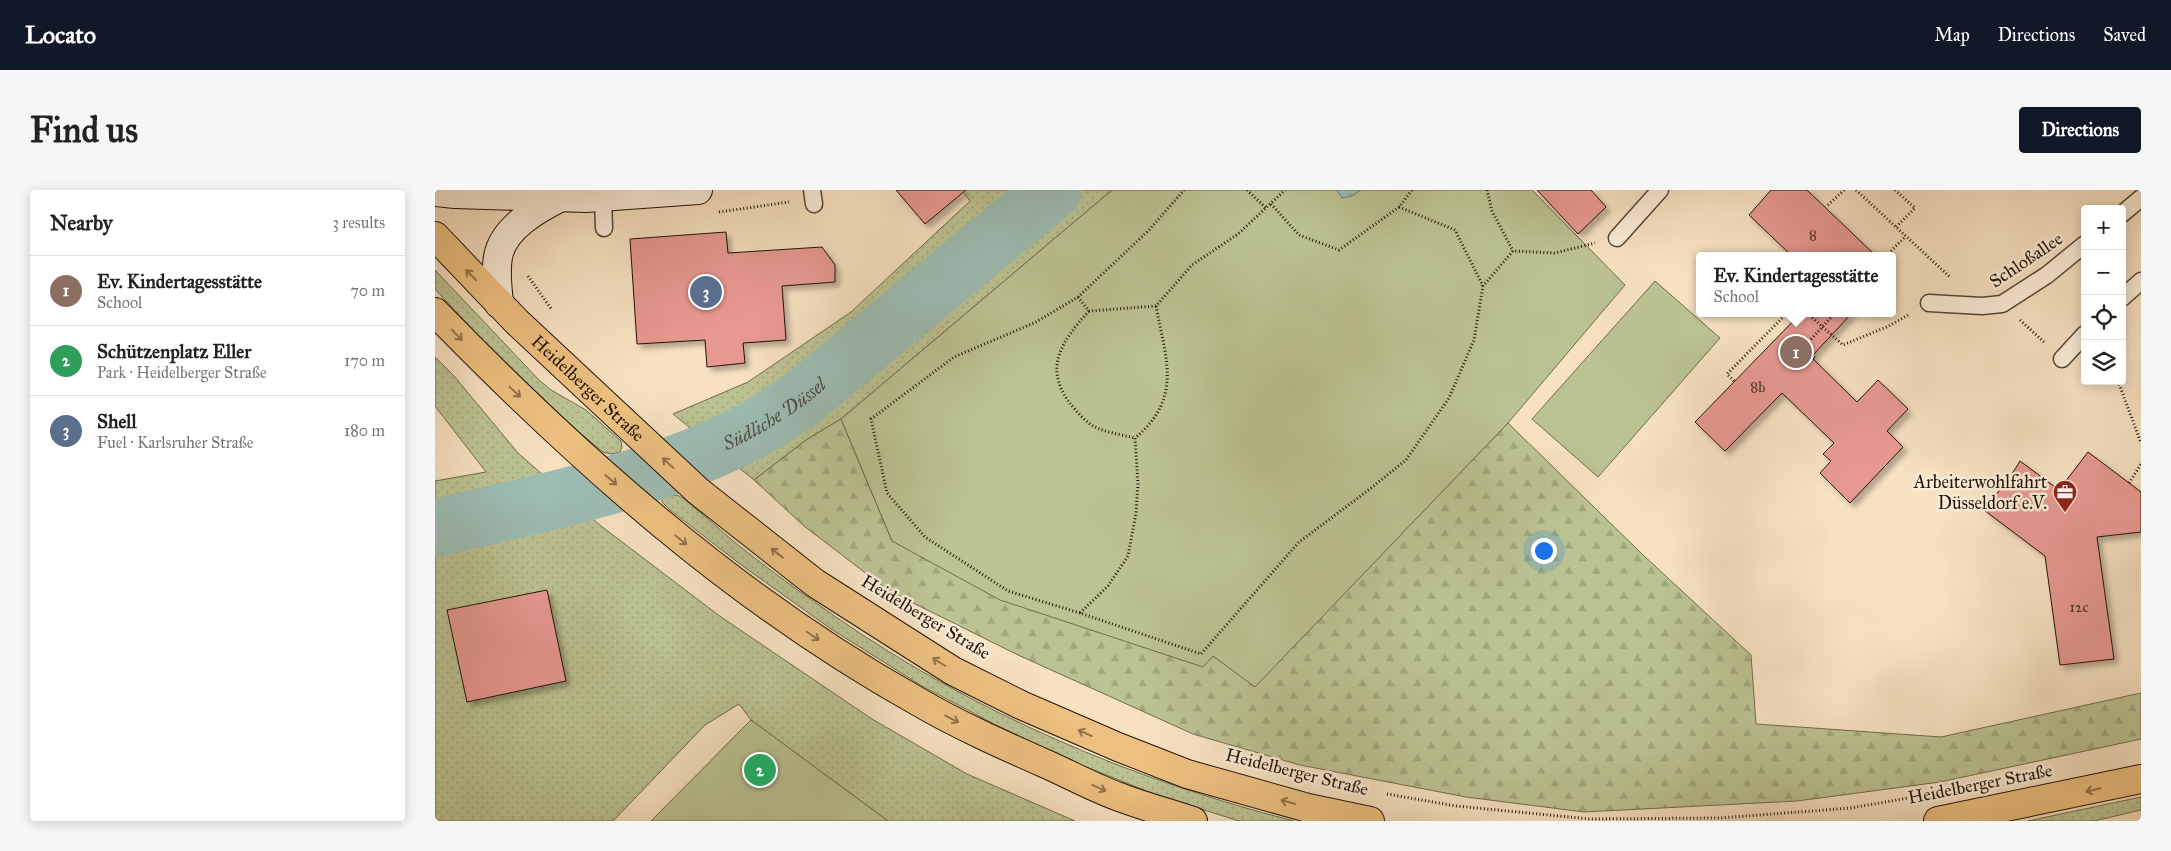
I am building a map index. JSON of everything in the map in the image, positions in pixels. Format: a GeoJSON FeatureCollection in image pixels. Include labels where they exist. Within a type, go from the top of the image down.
{"type":"FeatureCollection","features":[{"type":"Feature","properties":{"kind":"main road"},"geometry":{"type":"LineString","coordinates":[[435,192],[603,197],[698,190]]}},
{"type":"Feature","properties":{"kind":"main road"},"geometry":{"type":"LineString","coordinates":[[499,304],[497,269],[501,247],[525,218],[561,197]]}},
{"type":"Feature","properties":{"kind":"main road","name":"Heidelberger Straße"},"geometry":{"type":"LineString","coordinates":[[435,236],[499,304],[699,491],[815,582],[953,670],[1021,705],[1118,747],[1187,774],[1308,808],[1369,821]]}},
{"type":"Feature","properties":{"kind":"main road"},"geometry":{"type":"LineString","coordinates":[[435,312],[480,358],[579,452],[643,509],[697,552],[839,654],[917,702],[1010,748],[1121,798],[1193,821]]}},
{"type":"Feature","properties":{"kind":"main road","name":"Heidelberger Straße"},"geometry":{"type":"LineString","coordinates":[[1938,821],[2141,780]]}},
{"type":"Feature","properties":{"kind":"lane"},"geometry":{"type":"LineString","coordinates":[[1617,238],[1660,190]]}},
{"type":"Feature","properties":{"kind":"lane"},"geometry":{"type":"LineString","coordinates":[[603,197],[604,228]]}},
{"type":"Feature","properties":{"kind":"lane"},"geometry":{"type":"LineString","coordinates":[[2126,211],[2141,198]]}},
{"type":"Feature","properties":{"kind":"lane","name":"Schloßallee"},"geometry":{"type":"LineString","coordinates":[[1929,303],[1982,306],[2003,304],[2047,275],[2081,247]]}},
{"type":"Feature","properties":{"kind":"lane"},"geometry":{"type":"LineString","coordinates":[[2125,295],[2141,281]]}},
{"type":"Feature","properties":{"kind":"lane"},"geometry":{"type":"LineString","coordinates":[[2062,359],[2081,338]]}},
{"type":"Feature","properties":{"kind":"path"},"geometry":{"type":"LineString","coordinates":[[1184,190],[1149,230],[1078,297],[1036,322],[954,357],[871,419],[887,493],[925,537],[1007,591],[1080,613],[1201,654],[1299,542],[1367,492],[1406,460],[1449,398],[1474,340],[1483,286],[1513,251]]}},
{"type":"Feature","properties":{"kind":"path"},"geometry":{"type":"LineString","coordinates":[[1247,190],[1266,208]]}},
{"type":"Feature","properties":{"kind":"path"},"geometry":{"type":"LineString","coordinates":[[1135,438],[1097,428],[1075,409],[1059,388],[1056,365],[1063,346],[1074,328],[1089,311],[1156,306],[1192,265],[1238,234],[1285,190]]}},
{"type":"Feature","properties":{"kind":"path"},"geometry":{"type":"LineString","coordinates":[[1271,204],[1299,235],[1339,250],[1399,207],[1412,190]]}},
{"type":"Feature","properties":{"kind":"path"},"geometry":{"type":"LineString","coordinates":[[1487,190],[1492,211],[1513,251]]}},
{"type":"Feature","properties":{"kind":"path"},"geometry":{"type":"LineString","coordinates":[[1828,205],[1844,190]]}},
{"type":"Feature","properties":{"kind":"path"},"geometry":{"type":"LineString","coordinates":[[1856,190],[1982,306]]}},
{"type":"Feature","properties":{"kind":"path"},"geometry":{"type":"LineString","coordinates":[[1895,190],[1915,208],[1896,227]]}},
{"type":"Feature","properties":{"kind":"path"},"geometry":{"type":"LineString","coordinates":[[1399,207],[1455,230],[1483,286]]}},
{"type":"Feature","properties":{"kind":"path"},"geometry":{"type":"LineString","coordinates":[[1890,252],[1905,236]]}},
{"type":"Feature","properties":{"kind":"path"},"geometry":{"type":"LineString","coordinates":[[1513,251],[1555,253],[1617,238]]}},
{"type":"Feature","properties":{"kind":"path"},"geometry":{"type":"LineString","coordinates":[[1078,297],[1089,311]]}},
{"type":"Feature","properties":{"kind":"path"},"geometry":{"type":"LineString","coordinates":[[1812,317],[1843,345],[1889,326],[1929,303]]}},
{"type":"Feature","properties":{"kind":"path"},"geometry":{"type":"LineString","coordinates":[[2003,304],[2062,359]]}},
{"type":"Feature","properties":{"kind":"path"},"geometry":{"type":"LineString","coordinates":[[1135,438],[1159,414],[1165,398],[1167,379],[1166,359],[1156,306]]}},
{"type":"Feature","properties":{"kind":"path"},"geometry":{"type":"LineString","coordinates":[[1734,381],[1727,374],[1783,317]]}},
{"type":"Feature","properties":{"kind":"path"},"geometry":{"type":"LineString","coordinates":[[1804,347],[1832,317]]}},
{"type":"Feature","properties":{"kind":"path"},"geometry":{"type":"LineString","coordinates":[[2119,385],[2141,443]]}},
{"type":"Feature","properties":{"kind":"path"},"geometry":{"type":"LineString","coordinates":[[1080,613],[1108,586],[1127,556],[1136,513],[1138,484],[1135,438]]}},
{"type":"Feature","properties":{"kind":"path"},"geometry":{"type":"LineString","coordinates":[[2129,483],[2141,464]]}},
{"type":"Feature","properties":{"kind":"path","name":"Heidelberger Straße"},"geometry":{"type":"LineString","coordinates":[[1380,793],[1457,806],[1590,819],[1720,818],[1851,808],[1925,795]]}},
{"type":"Feature","properties":{"kind":"green space"},"geometry":{"type":"Polygon","coordinates":[[[961,190],[1112,190],[841,419],[806,440],[754,480],[673,414],[748,382],[851,312],[970,201],[961,190]]]}},
{"type":"Feature","properties":{"kind":"green space"},"geometry":{"type":"Polygon","coordinates":[[[1112,190],[1532,190],[1625,285],[1508,423],[1255,687],[1213,656],[1203,667],[1000,600],[892,541],[841,419],[1112,190]]]}},
{"type":"Feature","properties":{"kind":"green space"},"geometry":{"type":"Polygon","coordinates":[[[435,270],[539,380],[551,390],[586,410],[621,441],[622,447],[620,452],[611,454],[603,452],[558,414],[516,374],[435,289],[435,270]]]}},
{"type":"Feature","properties":{"kind":"green space"},"geometry":{"type":"Polygon","coordinates":[[[1655,281],[1720,338],[1598,477],[1532,419],[1655,281]]]}},
{"type":"Feature","properties":{"kind":"green space"},"geometry":{"type":"Polygon","coordinates":[[[435,357],[454,376],[518,453],[601,526],[721,617],[872,719],[967,774],[1075,821],[888,821],[751,720],[739,704],[705,725],[613,821],[435,821],[435,481],[486,472],[435,406],[435,357]]]}},
{"type":"Feature","properties":{"kind":"green space"},"geometry":{"type":"Polygon","coordinates":[[[841,419],[892,541],[1213,656],[1255,686],[1508,423],[1642,554],[1751,655],[1756,724],[1941,737],[2141,693],[2141,739],[1940,782],[1797,801],[1584,812],[1466,797],[1300,765],[1193,734],[1018,655],[889,591],[804,526],[754,480],[806,440],[841,419]]]}},
{"type":"Feature","properties":{"kind":"green space"},"geometry":{"type":"Polygon","coordinates":[[[677,495],[780,577],[836,617],[888,651],[943,683],[998,712],[1114,763],[1173,785],[1294,821],[1239,821],[1154,794],[1074,762],[996,725],[922,686],[831,629],[740,564],[662,502],[662,498],[666,496],[677,495]]]}},
{"type":"Feature","properties":{"kind":"green space"},"geometry":{"type":"Polygon","coordinates":[[[751,720],[888,821],[651,821],[751,720]]]}},
{"type":"Feature","properties":{"kind":"green space"},"geometry":{"type":"Polygon","coordinates":[[[2141,797],[2141,810],[2094,821],[2028,821],[2141,797]]]}},
{"type":"Feature","properties":{"kind":"water"},"geometry":{"type":"Polygon","coordinates":[[[1337,190],[1361,190],[1352,196],[1342,198],[1337,190]]]}},
{"type":"Feature","properties":{"kind":"building"},"geometry":{"type":"Polygon","coordinates":[[[896,190],[966,190],[925,224],[896,190]]]}},
{"type":"Feature","properties":{"kind":"building"},"geometry":{"type":"Polygon","coordinates":[[[1537,190],[1591,190],[1606,207],[1578,234],[1537,190]]]}},
{"type":"Feature","properties":{"kind":"building"},"geometry":{"type":"Polygon","coordinates":[[[1771,190],[1807,190],[1872,252],[1788,252],[1749,215],[1771,190]]]}},
{"type":"Feature","properties":{"kind":"building"},"geometry":{"type":"Polygon","coordinates":[[[726,232],[728,253],[822,247],[835,265],[835,282],[782,286],[786,340],[743,343],[745,363],[707,367],[705,340],[637,344],[630,239],[726,232]]]}},
{"type":"Feature","properties":{"kind":"building"},"geometry":{"type":"Polygon","coordinates":[[[1797,317],[1848,317],[1813,355],[1815,357],[1813,359],[1857,402],[1878,380],[1908,409],[1887,431],[1903,447],[1850,503],[1820,473],[1831,461],[1823,454],[1834,443],[1782,393],[1725,451],[1695,422],[1797,317]]]}},
{"type":"Feature","properties":{"kind":"building"},"geometry":{"type":"Polygon","coordinates":[[[2088,452],[2141,492],[2141,532],[2097,537],[2114,659],[2060,665],[2045,556],[1984,510],[2002,487],[2004,487],[2020,461],[2059,490],[2088,452]]]}},
{"type":"Feature","properties":{"kind":"building"},"geometry":{"type":"Polygon","coordinates":[[[547,590],[566,681],[467,702],[447,610],[547,590]]]}},
{"type":"Feature","properties":{"kind":"waterway","name":"Südliche Düssel"},"geometry":{"type":"LineString","coordinates":[[435,528],[559,499],[642,476],[721,446],[758,427],[803,398],[1053,190]]}},
{"type":"Feature","properties":{"kind":"place","name":"Shell"},"geometry":{"type":"Point","coordinates":[706,292]}},
{"type":"Feature","properties":{"kind":"place","name":"Ev. Kindertagesstätte"},"geometry":{"type":"Point","coordinates":[1796,352]}},
{"type":"Feature","properties":{"kind":"place","name":"Arbeiterwohlfahrt Düsseldorf e.V."},"geometry":{"type":"Point","coordinates":[2065,513]}},
{"type":"Feature","properties":{"kind":"place","name":"Schützenplatz Eller"},"geometry":{"type":"Point","coordinates":[760,770]}}]}
